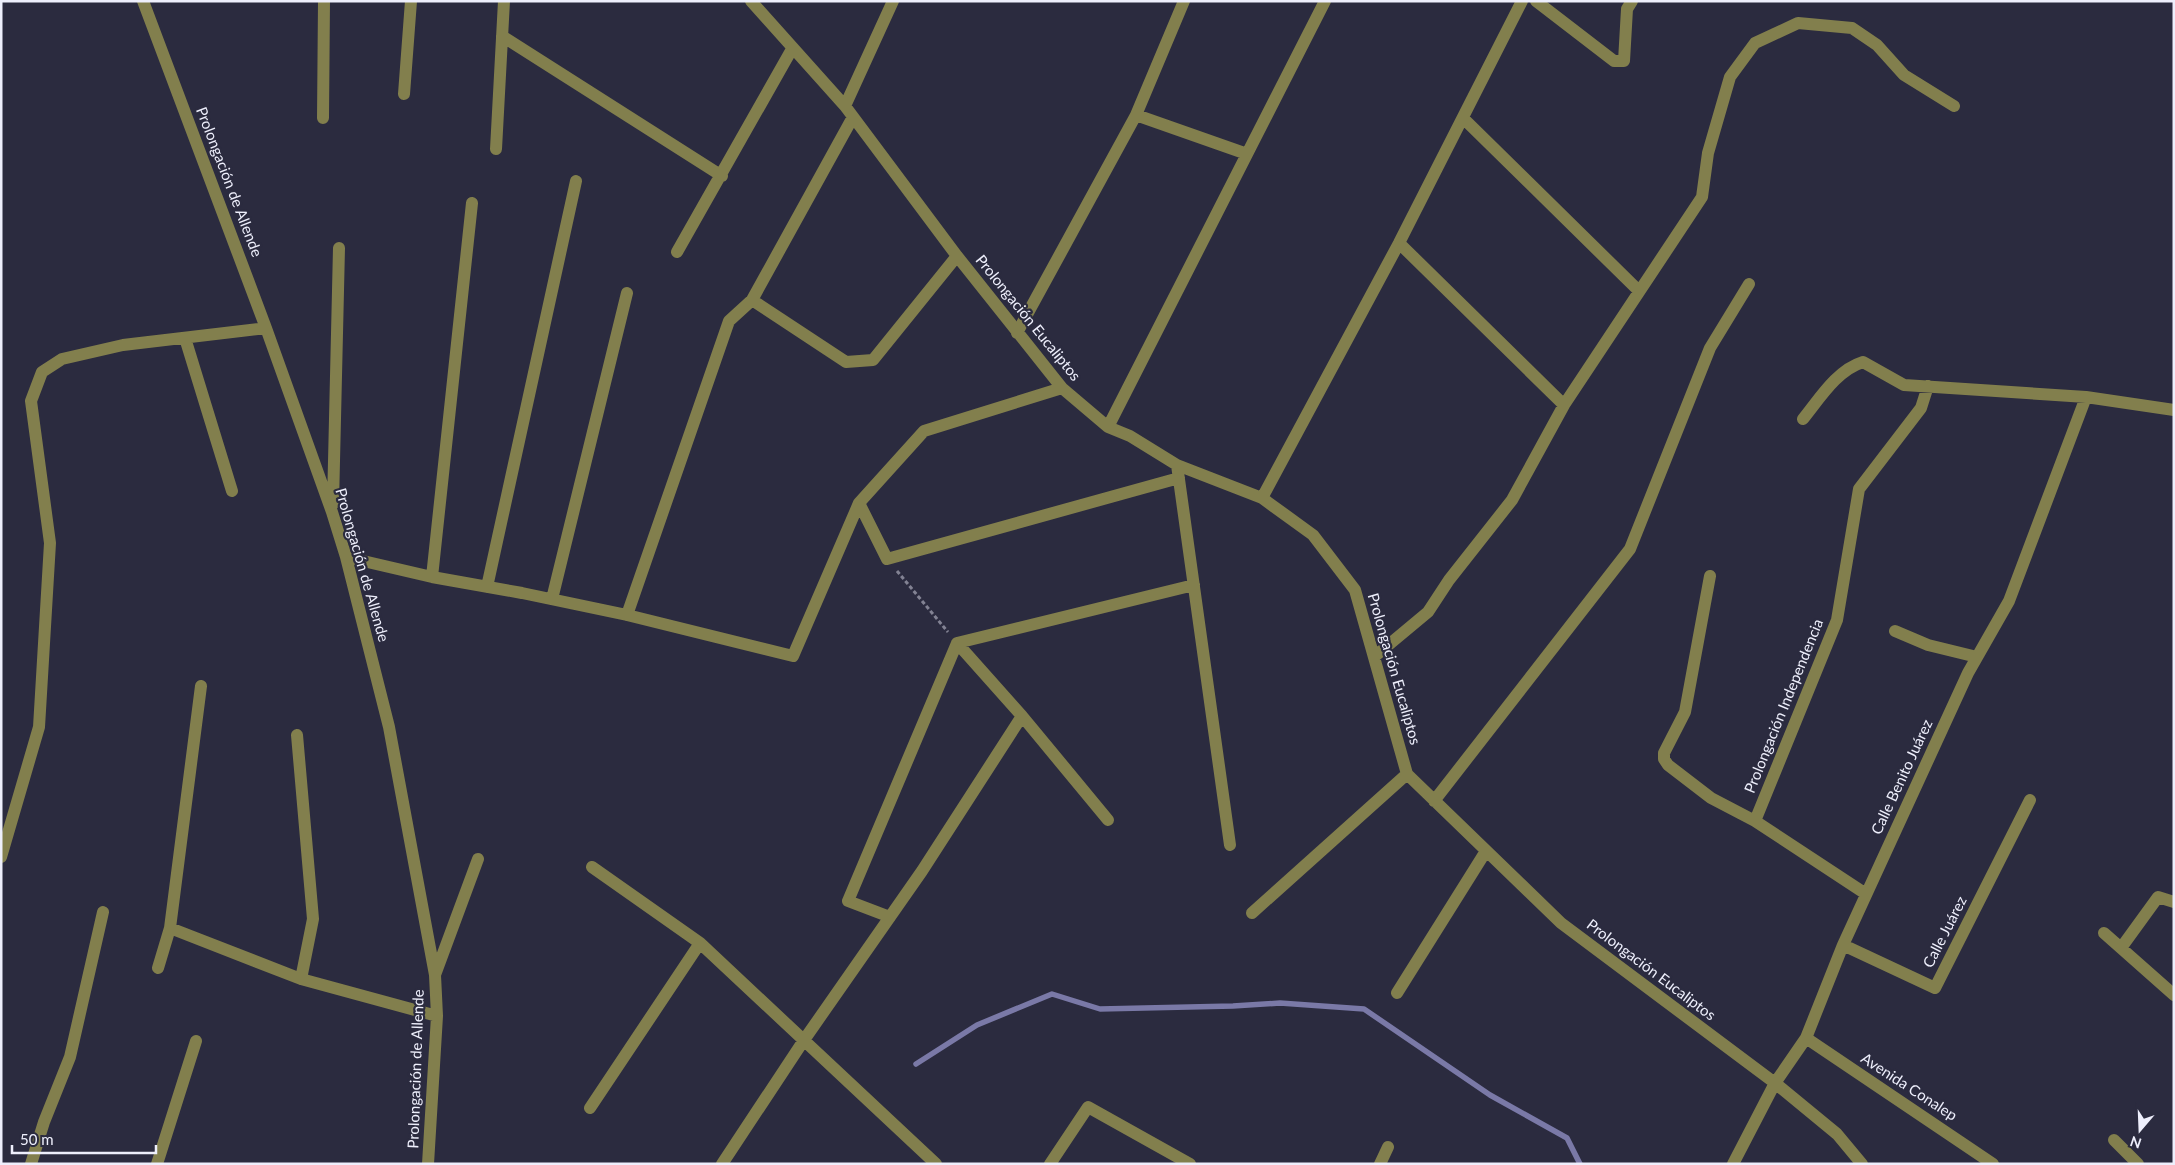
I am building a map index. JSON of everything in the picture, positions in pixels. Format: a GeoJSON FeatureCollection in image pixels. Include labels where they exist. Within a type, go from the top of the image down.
{"type":"FeatureCollection","features":[{"type":"Feature","properties":{"kind":"street","name":"Prolongación de Allende"},"geometry":{"type":"LineString","coordinates":[[144,1],[266,328],[332,512],[346,557],[389,728],[435,975],[437,1016],[428,1164]]}},
{"type":"Feature","properties":{"kind":"street"},"geometry":{"type":"LineString","coordinates":[[323,118],[324,1]]}},
{"type":"Feature","properties":{"kind":"street"},"geometry":{"type":"LineString","coordinates":[[404,94],[411,1]]}},
{"type":"Feature","properties":{"kind":"street"},"geometry":{"type":"LineString","coordinates":[[496,149],[504,1]]}},
{"type":"Feature","properties":{"kind":"street","name":"Prolongación Eucaliptos"},"geometry":{"type":"LineString","coordinates":[[751,1],[849,111],[957,256],[1062,388],[1108,427],[1130,436],[1178,472],[1262,498],[1313,535],[1355,590],[1407,774],[1561,923],[1775,1083],[1837,1134],[1862,1164]]}},
{"type":"Feature","properties":{"kind":"street"},"geometry":{"type":"LineString","coordinates":[[627,614],[729,321],[752,300],[849,111],[893,1]]}},
{"type":"Feature","properties":{"kind":"street"},"geometry":{"type":"LineString","coordinates":[[1017,333],[1136,115],[1184,1]]}},
{"type":"Feature","properties":{"kind":"street"},"geometry":{"type":"LineString","coordinates":[[1108,427],[1325,1]]}},
{"type":"Feature","properties":{"kind":"street"},"geometry":{"type":"LineString","coordinates":[[1262,498],[1399,243],[1522,1]]}},
{"type":"Feature","properties":{"kind":"street"},"geometry":{"type":"LineString","coordinates":[[1536,1],[1614,61],[1624,61],[1627,9],[1632,1]]}},
{"type":"Feature","properties":{"kind":"street"},"geometry":{"type":"LineString","coordinates":[[1374,657],[1428,612],[1449,580],[1512,500],[1564,405],[1702,197],[1708,153],[1730,77],[1755,42],[1798,23],[1852,28],[1877,45],[1904,75],[1954,106]]}},
{"type":"Feature","properties":{"kind":"street"},"geometry":{"type":"LineString","coordinates":[[502,36],[722,176]]}},
{"type":"Feature","properties":{"kind":"street"},"geometry":{"type":"LineString","coordinates":[[678,252],[792,49]]}},
{"type":"Feature","properties":{"kind":"street"},"geometry":{"type":"LineString","coordinates":[[1136,115],[1247,154]]}},
{"type":"Feature","properties":{"kind":"street"},"geometry":{"type":"LineString","coordinates":[[1464,118],[1639,291]]}},
{"type":"Feature","properties":{"kind":"street"},"geometry":{"type":"LineString","coordinates":[[487,587],[576,182]]}},
{"type":"Feature","properties":{"kind":"street"},"geometry":{"type":"LineString","coordinates":[[432,577],[472,203]]}},
{"type":"Feature","properties":{"kind":"street"},"geometry":{"type":"LineString","coordinates":[[1399,243],[1564,405]]}},
{"type":"Feature","properties":{"kind":"street"},"geometry":{"type":"LineString","coordinates":[[332,512],[339,248]]}},
{"type":"Feature","properties":{"kind":"street"},"geometry":{"type":"LineString","coordinates":[[752,300],[846,362],[874,360],[957,256]]}},
{"type":"Feature","properties":{"kind":"street"},"geometry":{"type":"LineString","coordinates":[[1434,801],[1630,549],[1710,348],[1749,284]]}},
{"type":"Feature","properties":{"kind":"street"},"geometry":{"type":"LineString","coordinates":[[552,599],[627,293]]}},
{"type":"Feature","properties":{"kind":"street"},"geometry":{"type":"LineString","coordinates":[[1,856],[39,727],[50,543],[31,402],[42,372],[62,359],[123,345],[266,328]]}},
{"type":"Feature","properties":{"kind":"street"},"geometry":{"type":"LineString","coordinates":[[186,338],[232,491]]}},
{"type":"Feature","properties":{"kind":"street"},"geometry":{"type":"LineString","coordinates":[[1803,418],[1830,385],[1850,366],[1863,362],[1904,385],[2086,397],[2174,410]]}},
{"type":"Feature","properties":{"kind":"street","name":"Prolongación Independencia"},"geometry":{"type":"LineString","coordinates":[[1755,821],[1837,620],[1859,489],[1921,408],[1928,386]]}},
{"type":"Feature","properties":{"kind":"street"},"geometry":{"type":"LineString","coordinates":[[346,557],[432,577],[627,614],[793,656],[859,502],[924,431],[1062,388]]}},
{"type":"Feature","properties":{"kind":"street","name":"Calle Benito Juárez"},"geometry":{"type":"LineString","coordinates":[[1734,1164],[1775,1083],[1806,1038],[1843,944],[1866,894],[1977,657],[2009,601],[2086,397]]}},
{"type":"Feature","properties":{"kind":"street"},"geometry":{"type":"LineString","coordinates":[[859,502],[887,559],[1178,472],[1230,844]]}},
{"type":"Feature","properties":{"kind":"street"},"geometry":{"type":"LineString","coordinates":[[1710,576],[1685,712],[1664,753],[1664,759],[1668,765],[1711,798],[1755,821],[1866,894]]}},
{"type":"Feature","properties":{"kind":"street"},"geometry":{"type":"LineString","coordinates":[[958,643],[1194,586]]}},
{"type":"Feature","properties":{"kind":"street"},"geometry":{"type":"LineString","coordinates":[[1895,631],[1928,645],[1977,657]]}},
{"type":"Feature","properties":{"kind":"street"},"geometry":{"type":"LineString","coordinates":[[958,643],[1022,716],[1108,820]]}},
{"type":"Feature","properties":{"kind":"street"},"geometry":{"type":"LineString","coordinates":[[890,917],[848,900],[958,643]]}},
{"type":"Feature","properties":{"kind":"street"},"geometry":{"type":"LineString","coordinates":[[158,968],[170,928],[201,686]]}},
{"type":"Feature","properties":{"kind":"street"},"geometry":{"type":"LineString","coordinates":[[722,1164],[804,1040],[922,871],[1022,716]]}},
{"type":"Feature","properties":{"kind":"street"},"geometry":{"type":"LineString","coordinates":[[296,734],[313,919],[301,979]]}},
{"type":"Feature","properties":{"kind":"street"},"geometry":{"type":"LineString","coordinates":[[1252,913],[1407,774]]}},
{"type":"Feature","properties":{"kind":"street","name":"Calle Juárez"},"geometry":{"type":"LineString","coordinates":[[1843,944],[1935,988],[2030,800]]}},
{"type":"Feature","properties":{"kind":"street"},"geometry":{"type":"LineString","coordinates":[[1397,993],[1486,851]]}},
{"type":"Feature","properties":{"kind":"street"},"geometry":{"type":"LineString","coordinates":[[435,975],[478,859]]}},
{"type":"Feature","properties":{"kind":"street"},"geometry":{"type":"LineString","coordinates":[[592,867],[700,943],[936,1164]]}},
{"type":"Feature","properties":{"kind":"street"},"geometry":{"type":"LineString","coordinates":[[2121,948],[2158,897],[2174,902]]}},
{"type":"Feature","properties":{"kind":"street"},"geometry":{"type":"LineString","coordinates":[[31,1164],[44,1122],[70,1057],[104,912]]}},
{"type":"Feature","properties":{"kind":"street"},"geometry":{"type":"LineString","coordinates":[[170,928],[301,979],[437,1016]]}},
{"type":"Feature","properties":{"kind":"street"},"geometry":{"type":"LineString","coordinates":[[2104,933],[2174,995]]}},
{"type":"Feature","properties":{"kind":"street"},"geometry":{"type":"LineString","coordinates":[[590,1108],[700,943]]}},
{"type":"Feature","properties":{"kind":"street","name":"Avenida Conalep"},"geometry":{"type":"LineString","coordinates":[[1806,1038],[1993,1164]]}},
{"type":"Feature","properties":{"kind":"street"},"geometry":{"type":"LineString","coordinates":[[157,1164],[196,1041]]}},
{"type":"Feature","properties":{"kind":"street"},"geometry":{"type":"LineString","coordinates":[[1050,1164],[1088,1106],[1190,1164]]}},
{"type":"Feature","properties":{"kind":"street"},"geometry":{"type":"LineString","coordinates":[[2114,1140],[2138,1164]]}},
{"type":"Feature","properties":{"kind":"street"},"geometry":{"type":"LineString","coordinates":[[1380,1164],[1388,1147]]}},
{"type":"Feature","properties":{"kind":"path"},"geometry":{"type":"LineString","coordinates":[[887,559],[958,643]]}},
{"type":"Feature","properties":{"kind":"waterway"},"geometry":{"type":"LineString","coordinates":[[916,1064],[977,1025],[1052,994],[1100,1009],[1280,1003],[1364,1009],[1490,1095],[1567,1138],[1580,1164]]}}]}
